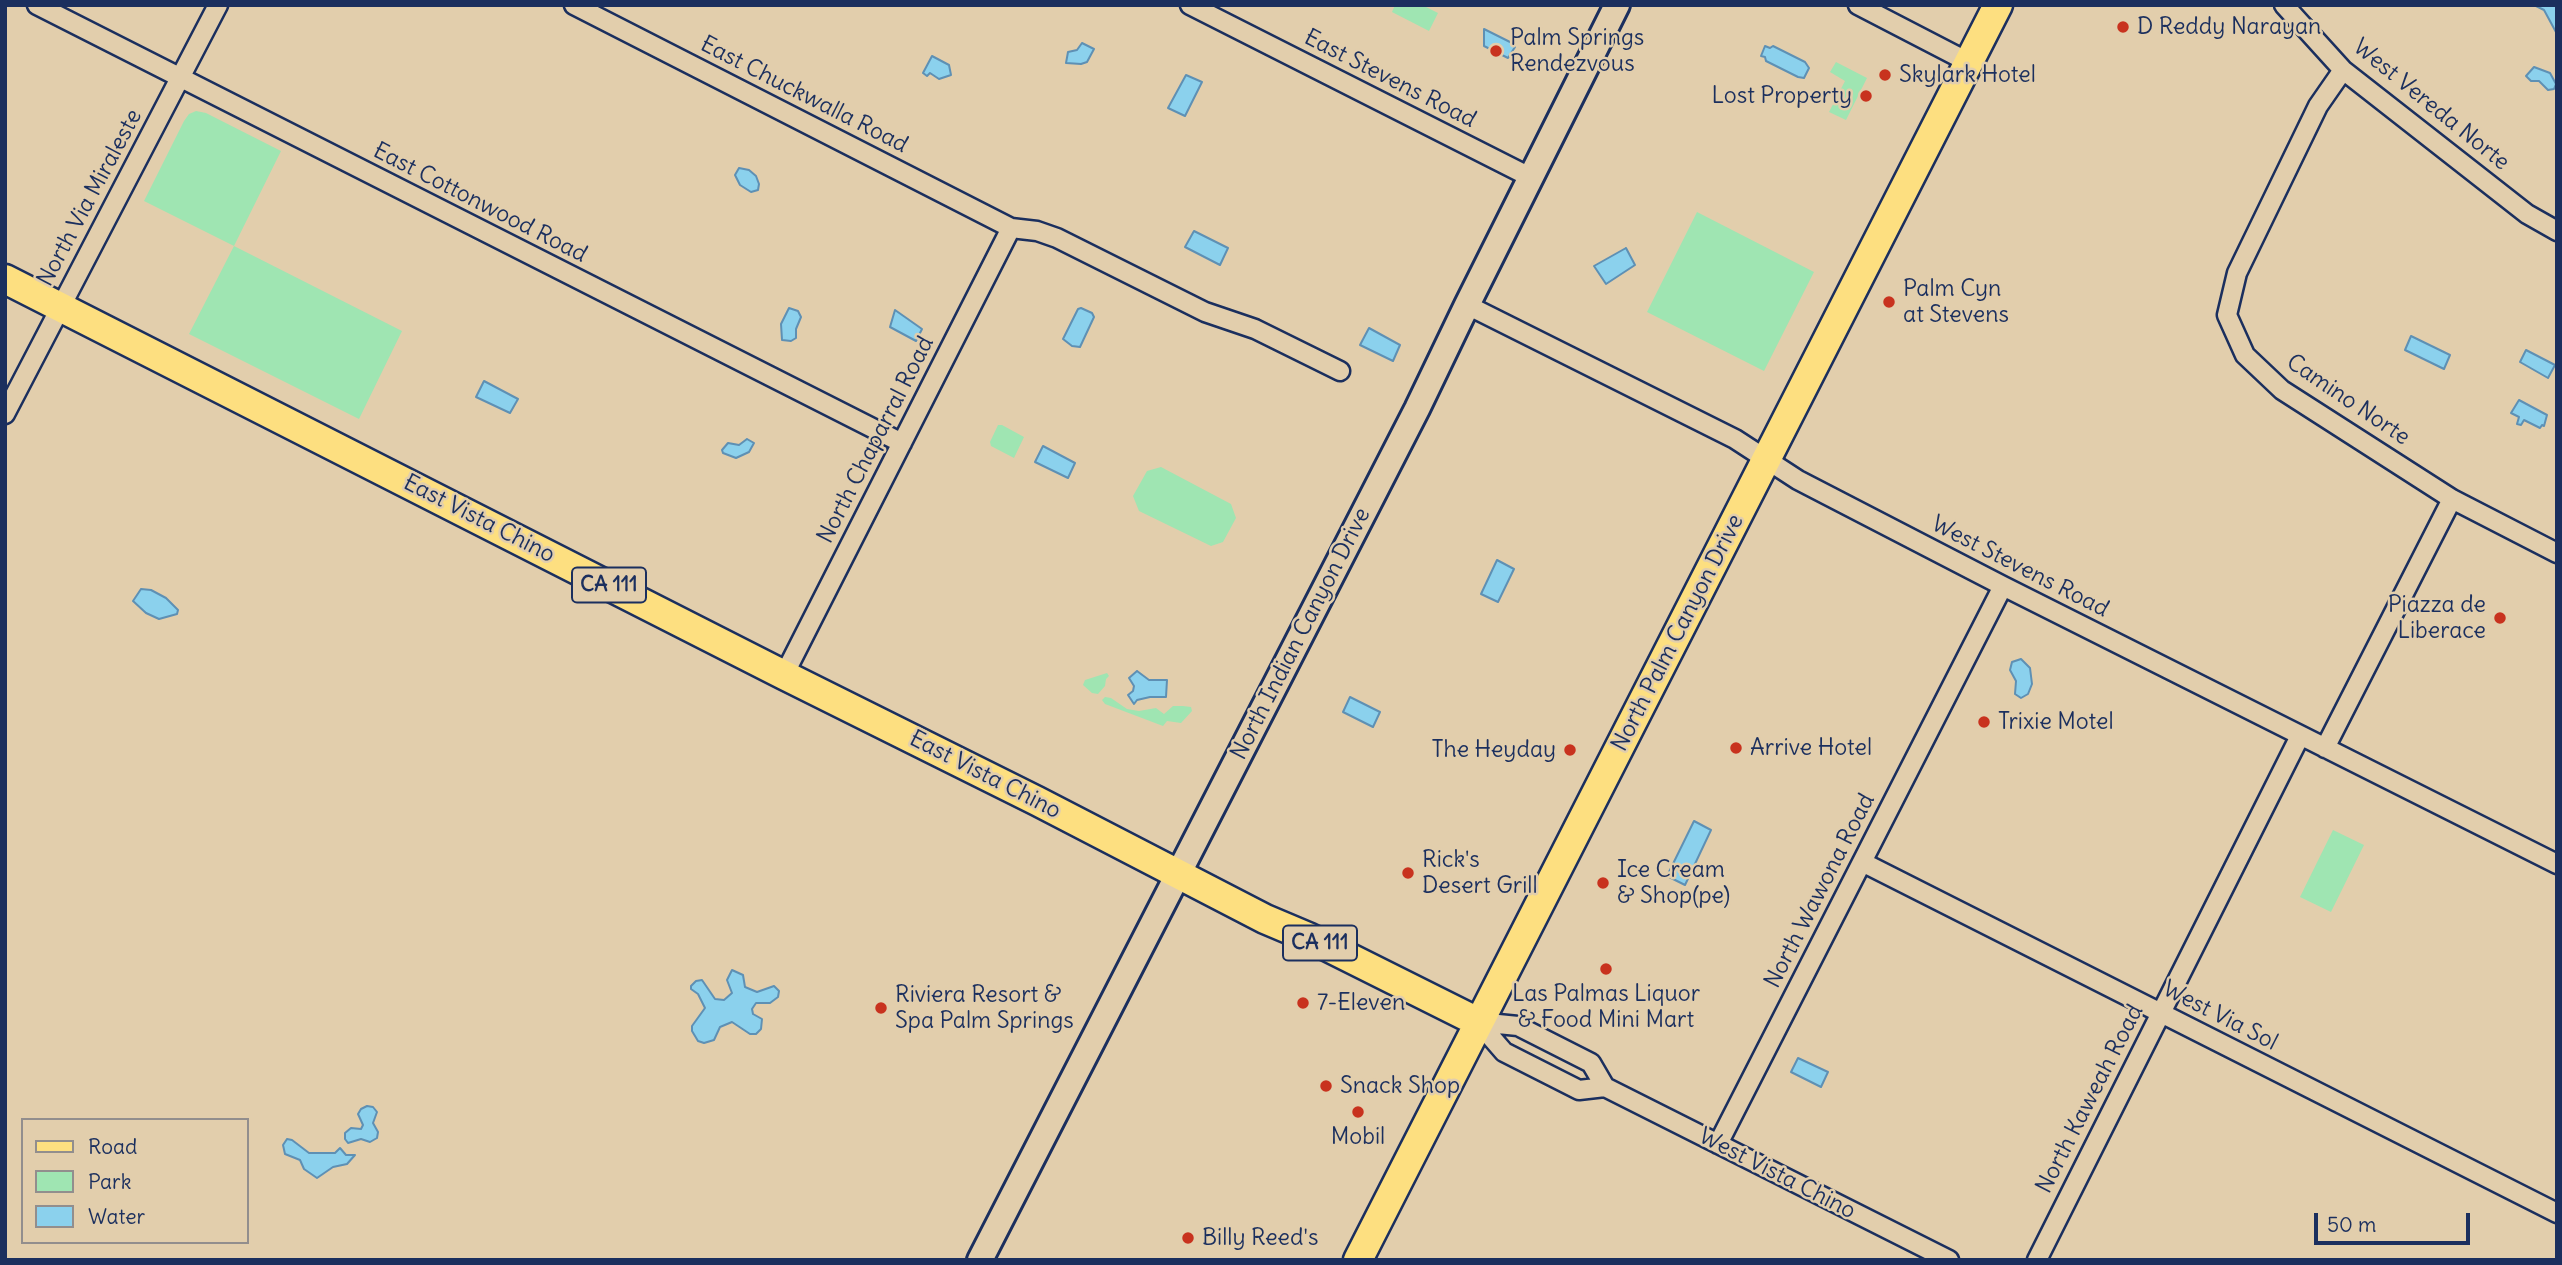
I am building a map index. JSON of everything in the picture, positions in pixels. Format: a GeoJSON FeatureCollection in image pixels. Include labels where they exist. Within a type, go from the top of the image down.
{"type":"FeatureCollection","features":[{"type":"Feature","properties":{"kind":"main road","name":"North Indian Canyon Drive"},"geometry":{"type":"LineString","coordinates":[[980,1260],[1417,409],[1617,5]]}},
{"type":"Feature","properties":{"kind":"main road","name":"North Palm Canyon Drive"},"geometry":{"type":"LineString","coordinates":[[1358,1260],[1998,5]]}},
{"type":"Feature","properties":{"kind":"main road","name":"East Vista Chino"},"geometry":{"type":"LineString","coordinates":[[5,279],[1177,874]]}},
{"type":"Feature","properties":{"kind":"main road","name":"West Vista Chino"},"geometry":{"type":"LineString","coordinates":[[1177,874],[1478,1022]]}},
{"type":"Feature","properties":{"kind":"street","name":"East Cottonwood Road"},"geometry":{"type":"LineString","coordinates":[[37,5],[902,443]]}},
{"type":"Feature","properties":{"kind":"street","name":"North Via Miraleste"},"geometry":{"type":"LineString","coordinates":[[5,414],[218,5]]}},
{"type":"Feature","properties":{"kind":"street","name":"East Chuckwalla Road"},"geometry":{"type":"LineString","coordinates":[[574,5],[1011,228],[1057,238],[1205,312],[1255,329],[1340,371]]}},
{"type":"Feature","properties":{"kind":"street","name":"East Stevens Road"},"geometry":{"type":"LineString","coordinates":[[1190,5],[1530,177]]}},
{"type":"Feature","properties":{"kind":"street"},"geometry":{"type":"LineString","coordinates":[[1858,5],[1970,63]]}},
{"type":"Feature","properties":{"kind":"street","name":"West Vereda Norte"},"geometry":{"type":"LineString","coordinates":[[2284,5],[2343,70],[2527,214],[2557,231]]}},
{"type":"Feature","properties":{"kind":"street","name":"Camino Norte"},"geometry":{"type":"LineString","coordinates":[[2343,70],[2318,106],[2237,273],[2227,315],[2245,355],[2282,390],[2452,499],[2557,553]]}},
{"type":"Feature","properties":{"kind":"street","name":"North Chaparral Road"},"geometry":{"type":"LineString","coordinates":[[784,675],[1011,228]]}},
{"type":"Feature","properties":{"kind":"street","name":"West Stevens Road"},"geometry":{"type":"LineString","coordinates":[[1467,305],[1735,439],[1798,480],[2003,586],[2557,864]]}},
{"type":"Feature","properties":{"kind":"street"},"geometry":{"type":"LineString","coordinates":[[2325,748],[2452,499]]}},
{"type":"Feature","properties":{"kind":"street","name":"North Wawona Road"},"geometry":{"type":"LineString","coordinates":[[1718,1144],[2003,586]]}},
{"type":"Feature","properties":{"kind":"street","name":"North Kaweah Road"},"geometry":{"type":"LineString","coordinates":[[2036,1260],[2300,736]]}},
{"type":"Feature","properties":{"kind":"street","name":"West Via Sol"},"geometry":{"type":"LineString","coordinates":[[1862,862],[2557,1213]]}},
{"type":"Feature","properties":{"kind":"street","name":"West Vista Chino"},"geometry":{"type":"LineString","coordinates":[[1478,1022],[1504,1052],[1579,1090],[1605,1087]]}},
{"type":"Feature","properties":{"kind":"street","name":"West Vista Chino"},"geometry":{"type":"LineString","coordinates":[[1478,1022],[1518,1026],[1591,1063],[1605,1087],[1949,1260]]}},
{"type":"Feature","properties":{"kind":"green space"},"geometry":{"type":"Polygon","coordinates":[[[1395,5],[1422,5],[1438,13],[1429,31],[1392,12],[1395,5]]]}},
{"type":"Feature","properties":{"kind":"green space"},"geometry":{"type":"Polygon","coordinates":[[[1836,62],[1867,78],[1846,120],[1829,112],[1845,81],[1830,72],[1836,62]]]}},
{"type":"Feature","properties":{"kind":"green space"},"geometry":{"type":"Polygon","coordinates":[[[196,111],[206,113],[281,151],[234,246],[144,201],[184,121],[189,114],[196,111]]]}},
{"type":"Feature","properties":{"kind":"green space"},"geometry":{"type":"Polygon","coordinates":[[[1697,212],[1814,272],[1764,371],[1647,312],[1697,212]]]}},
{"type":"Feature","properties":{"kind":"green space"},"geometry":{"type":"Polygon","coordinates":[[[234,246],[402,331],[359,419],[189,334],[234,246]]]}},
{"type":"Feature","properties":{"kind":"green space"},"geometry":{"type":"Polygon","coordinates":[[[998,425],[1024,437],[1014,458],[991,446],[990,442],[998,425]]]}},
{"type":"Feature","properties":{"kind":"green space"},"geometry":{"type":"Polygon","coordinates":[[[1161,467],[1231,504],[1236,518],[1223,542],[1211,546],[1139,511],[1133,496],[1147,471],[1161,467]]]}},
{"type":"Feature","properties":{"kind":"green space"},"geometry":{"type":"Polygon","coordinates":[[[1107,673],[1109,676],[1105,686],[1098,694],[1092,693],[1083,685],[1085,680],[1107,673]]]}},
{"type":"Feature","properties":{"kind":"green space"},"geometry":{"type":"Polygon","coordinates":[[[1105,697],[1127,709],[1139,711],[1156,708],[1164,714],[1173,706],[1183,706],[1191,707],[1192,711],[1181,723],[1167,721],[1163,726],[1105,704],[1102,700],[1105,697]]]}},
{"type":"Feature","properties":{"kind":"green space"},"geometry":{"type":"Polygon","coordinates":[[[2333,830],[2364,845],[2331,912],[2300,897],[2333,830]]]}},
{"type":"Feature","properties":{"kind":"water"},"geometry":{"type":"Polygon","coordinates":[[[2534,5],[2557,6],[2557,34],[2544,10],[2534,5]]]}},
{"type":"Feature","properties":{"kind":"water"},"geometry":{"type":"Polygon","coordinates":[[[1484,29],[1514,44],[1515,47],[1508,58],[1484,46],[1484,29]]]}},
{"type":"Feature","properties":{"kind":"water"},"geometry":{"type":"Polygon","coordinates":[[[1082,43],[1094,49],[1087,62],[1066,63],[1068,52],[1077,50],[1082,43]]]}},
{"type":"Feature","properties":{"kind":"water"},"geometry":{"type":"Polygon","coordinates":[[[1765,46],[1773,46],[1805,62],[1809,68],[1804,78],[1766,61],[1765,57],[1761,56],[1765,46]]]}},
{"type":"Feature","properties":{"kind":"water"},"geometry":{"type":"Polygon","coordinates":[[[932,56],[949,65],[951,75],[939,79],[930,73],[927,76],[923,73],[932,56]]]}},
{"type":"Feature","properties":{"kind":"water"},"geometry":{"type":"Polygon","coordinates":[[[2534,67],[2550,73],[2556,84],[2554,89],[2548,90],[2539,81],[2531,81],[2526,76],[2534,67]]]}},
{"type":"Feature","properties":{"kind":"water"},"geometry":{"type":"Polygon","coordinates":[[[1186,75],[1202,82],[1185,116],[1168,108],[1186,75]]]}},
{"type":"Feature","properties":{"kind":"water"},"geometry":{"type":"Polygon","coordinates":[[[739,168],[749,170],[756,176],[758,190],[751,192],[740,185],[735,175],[739,168]]]}},
{"type":"Feature","properties":{"kind":"water"},"geometry":{"type":"Polygon","coordinates":[[[1194,231],[1228,248],[1220,265],[1185,247],[1194,231]]]}},
{"type":"Feature","properties":{"kind":"water"},"geometry":{"type":"Polygon","coordinates":[[[1626,248],[1635,265],[1606,284],[1594,266],[1626,248]]]}},
{"type":"Feature","properties":{"kind":"water"},"geometry":{"type":"Polygon","coordinates":[[[789,308],[798,311],[801,317],[796,338],[791,341],[782,340],[781,324],[789,308]]]}},
{"type":"Feature","properties":{"kind":"water"},"geometry":{"type":"Polygon","coordinates":[[[1081,308],[1092,313],[1094,317],[1080,347],[1072,346],[1063,339],[1081,308]]]}},
{"type":"Feature","properties":{"kind":"water"},"geometry":{"type":"Polygon","coordinates":[[[895,310],[922,329],[916,341],[890,327],[895,310]]]}},
{"type":"Feature","properties":{"kind":"water"},"geometry":{"type":"Polygon","coordinates":[[[1369,328],[1400,345],[1393,361],[1360,345],[1369,328]]]}},
{"type":"Feature","properties":{"kind":"water"},"geometry":{"type":"Polygon","coordinates":[[[2411,336],[2450,355],[2444,369],[2405,350],[2411,336]]]}},
{"type":"Feature","properties":{"kind":"water"},"geometry":{"type":"Polygon","coordinates":[[[2526,350],[2555,365],[2548,378],[2520,362],[2526,350]]]}},
{"type":"Feature","properties":{"kind":"water"},"geometry":{"type":"Polygon","coordinates":[[[484,381],[518,399],[510,413],[476,397],[484,381]]]}},
{"type":"Feature","properties":{"kind":"water"},"geometry":{"type":"Polygon","coordinates":[[[2519,400],[2547,415],[2544,426],[2540,428],[2524,420],[2521,425],[2517,424],[2519,417],[2511,413],[2519,400]]]}},
{"type":"Feature","properties":{"kind":"water"},"geometry":{"type":"Polygon","coordinates":[[[747,439],[754,443],[749,452],[736,458],[723,453],[722,450],[728,443],[739,445],[747,439]]]}},
{"type":"Feature","properties":{"kind":"water"},"geometry":{"type":"Polygon","coordinates":[[[1043,446],[1075,463],[1068,478],[1035,462],[1043,446]]]}},
{"type":"Feature","properties":{"kind":"water"},"geometry":{"type":"Polygon","coordinates":[[[1497,560],[1514,569],[1498,602],[1481,594],[1497,560]]]}},
{"type":"Feature","properties":{"kind":"water"},"geometry":{"type":"Polygon","coordinates":[[[141,589],[151,590],[166,598],[178,610],[177,614],[159,619],[146,613],[133,601],[141,589]]]}},
{"type":"Feature","properties":{"kind":"water"},"geometry":{"type":"Polygon","coordinates":[[[2021,659],[2030,668],[2032,684],[2028,694],[2021,698],[2015,694],[2016,681],[2010,670],[2012,662],[2021,659]]]}},
{"type":"Feature","properties":{"kind":"water"},"geometry":{"type":"Polygon","coordinates":[[[1137,671],[1149,680],[1167,680],[1166,697],[1150,697],[1137,700],[1134,704],[1128,695],[1134,686],[1129,678],[1137,671]]]}},
{"type":"Feature","properties":{"kind":"water"},"geometry":{"type":"Polygon","coordinates":[[[1350,697],[1380,712],[1373,727],[1343,712],[1350,697]]]}},
{"type":"Feature","properties":{"kind":"water"},"geometry":{"type":"Polygon","coordinates":[[[1694,821],[1711,830],[1685,885],[1667,876],[1694,821]]]}},
{"type":"Feature","properties":{"kind":"water"},"geometry":{"type":"Polygon","coordinates":[[[732,970],[743,975],[745,987],[757,992],[774,986],[779,991],[778,997],[770,1003],[756,1003],[752,1009],[753,1014],[762,1019],[761,1029],[756,1034],[750,1034],[732,1022],[720,1027],[714,1040],[704,1043],[698,1041],[692,1026],[705,1008],[691,986],[702,980],[715,999],[724,1000],[732,993],[727,980],[732,970]]]}},
{"type":"Feature","properties":{"kind":"water"},"geometry":{"type":"Polygon","coordinates":[[[1798,1058],[1828,1072],[1821,1087],[1791,1072],[1798,1058]]]}},
{"type":"Feature","properties":{"kind":"water"},"geometry":{"type":"Polygon","coordinates":[[[367,1106],[373,1107],[377,1112],[373,1123],[378,1132],[377,1138],[370,1142],[361,1139],[348,1143],[345,1133],[351,1128],[361,1129],[363,1125],[358,1114],[367,1106]]]}},
{"type":"Feature","properties":{"kind":"water"},"geometry":{"type":"Polygon","coordinates":[[[287,1139],[309,1153],[335,1153],[340,1148],[346,1155],[355,1155],[347,1164],[333,1167],[317,1178],[304,1169],[300,1160],[285,1154],[283,1145],[287,1139]]]}},
{"type":"Feature","properties":{"kind":"place","name":"D Reddy Narayan"},"geometry":{"type":"Point","coordinates":[2123,27]}},
{"type":"Feature","properties":{"kind":"place","name":"Palm Springs Rendezvous"},"geometry":{"type":"Point","coordinates":[1496,51]}},
{"type":"Feature","properties":{"kind":"place","name":"Skylark Hotel"},"geometry":{"type":"Point","coordinates":[1885,75]}},
{"type":"Feature","properties":{"kind":"place","name":"Lost Property"},"geometry":{"type":"Point","coordinates":[1866,96]}},
{"type":"Feature","properties":{"kind":"place","name":"Palm Cyn at Stevens"},"geometry":{"type":"Point","coordinates":[1889,302]}},
{"type":"Feature","properties":{"kind":"place","name":"Piazza de Liberace"},"geometry":{"type":"Point","coordinates":[2500,618]}},
{"type":"Feature","properties":{"kind":"place","name":"Trixie Motel"},"geometry":{"type":"Point","coordinates":[1984,722]}},
{"type":"Feature","properties":{"kind":"place","name":"Arrive Hotel"},"geometry":{"type":"Point","coordinates":[1736,748]}},
{"type":"Feature","properties":{"kind":"place","name":"The Heyday"},"geometry":{"type":"Point","coordinates":[1570,750]}},
{"type":"Feature","properties":{"kind":"place","name":"Rick's Desert Grill"},"geometry":{"type":"Point","coordinates":[1408,873]}},
{"type":"Feature","properties":{"kind":"place","name":"Ice Cream & Shop(pe)"},"geometry":{"type":"Point","coordinates":[1603,883]}},
{"type":"Feature","properties":{"kind":"place","name":"Las Palmas Liquor & Food Mini Mart"},"geometry":{"type":"Point","coordinates":[1606,969]}},
{"type":"Feature","properties":{"kind":"place","name":"7-Eleven"},"geometry":{"type":"Point","coordinates":[1303,1003]}},
{"type":"Feature","properties":{"kind":"place","name":"Riviera Resort & Spa Palm Springs"},"geometry":{"type":"Point","coordinates":[881,1008]}},
{"type":"Feature","properties":{"kind":"place","name":"Snack Shop"},"geometry":{"type":"Point","coordinates":[1326,1086]}},
{"type":"Feature","properties":{"kind":"place","name":"Mobil"},"geometry":{"type":"Point","coordinates":[1358,1112]}},
{"type":"Feature","properties":{"kind":"place","name":"Billy Reed's"},"geometry":{"type":"Point","coordinates":[1188,1238]}}]}
